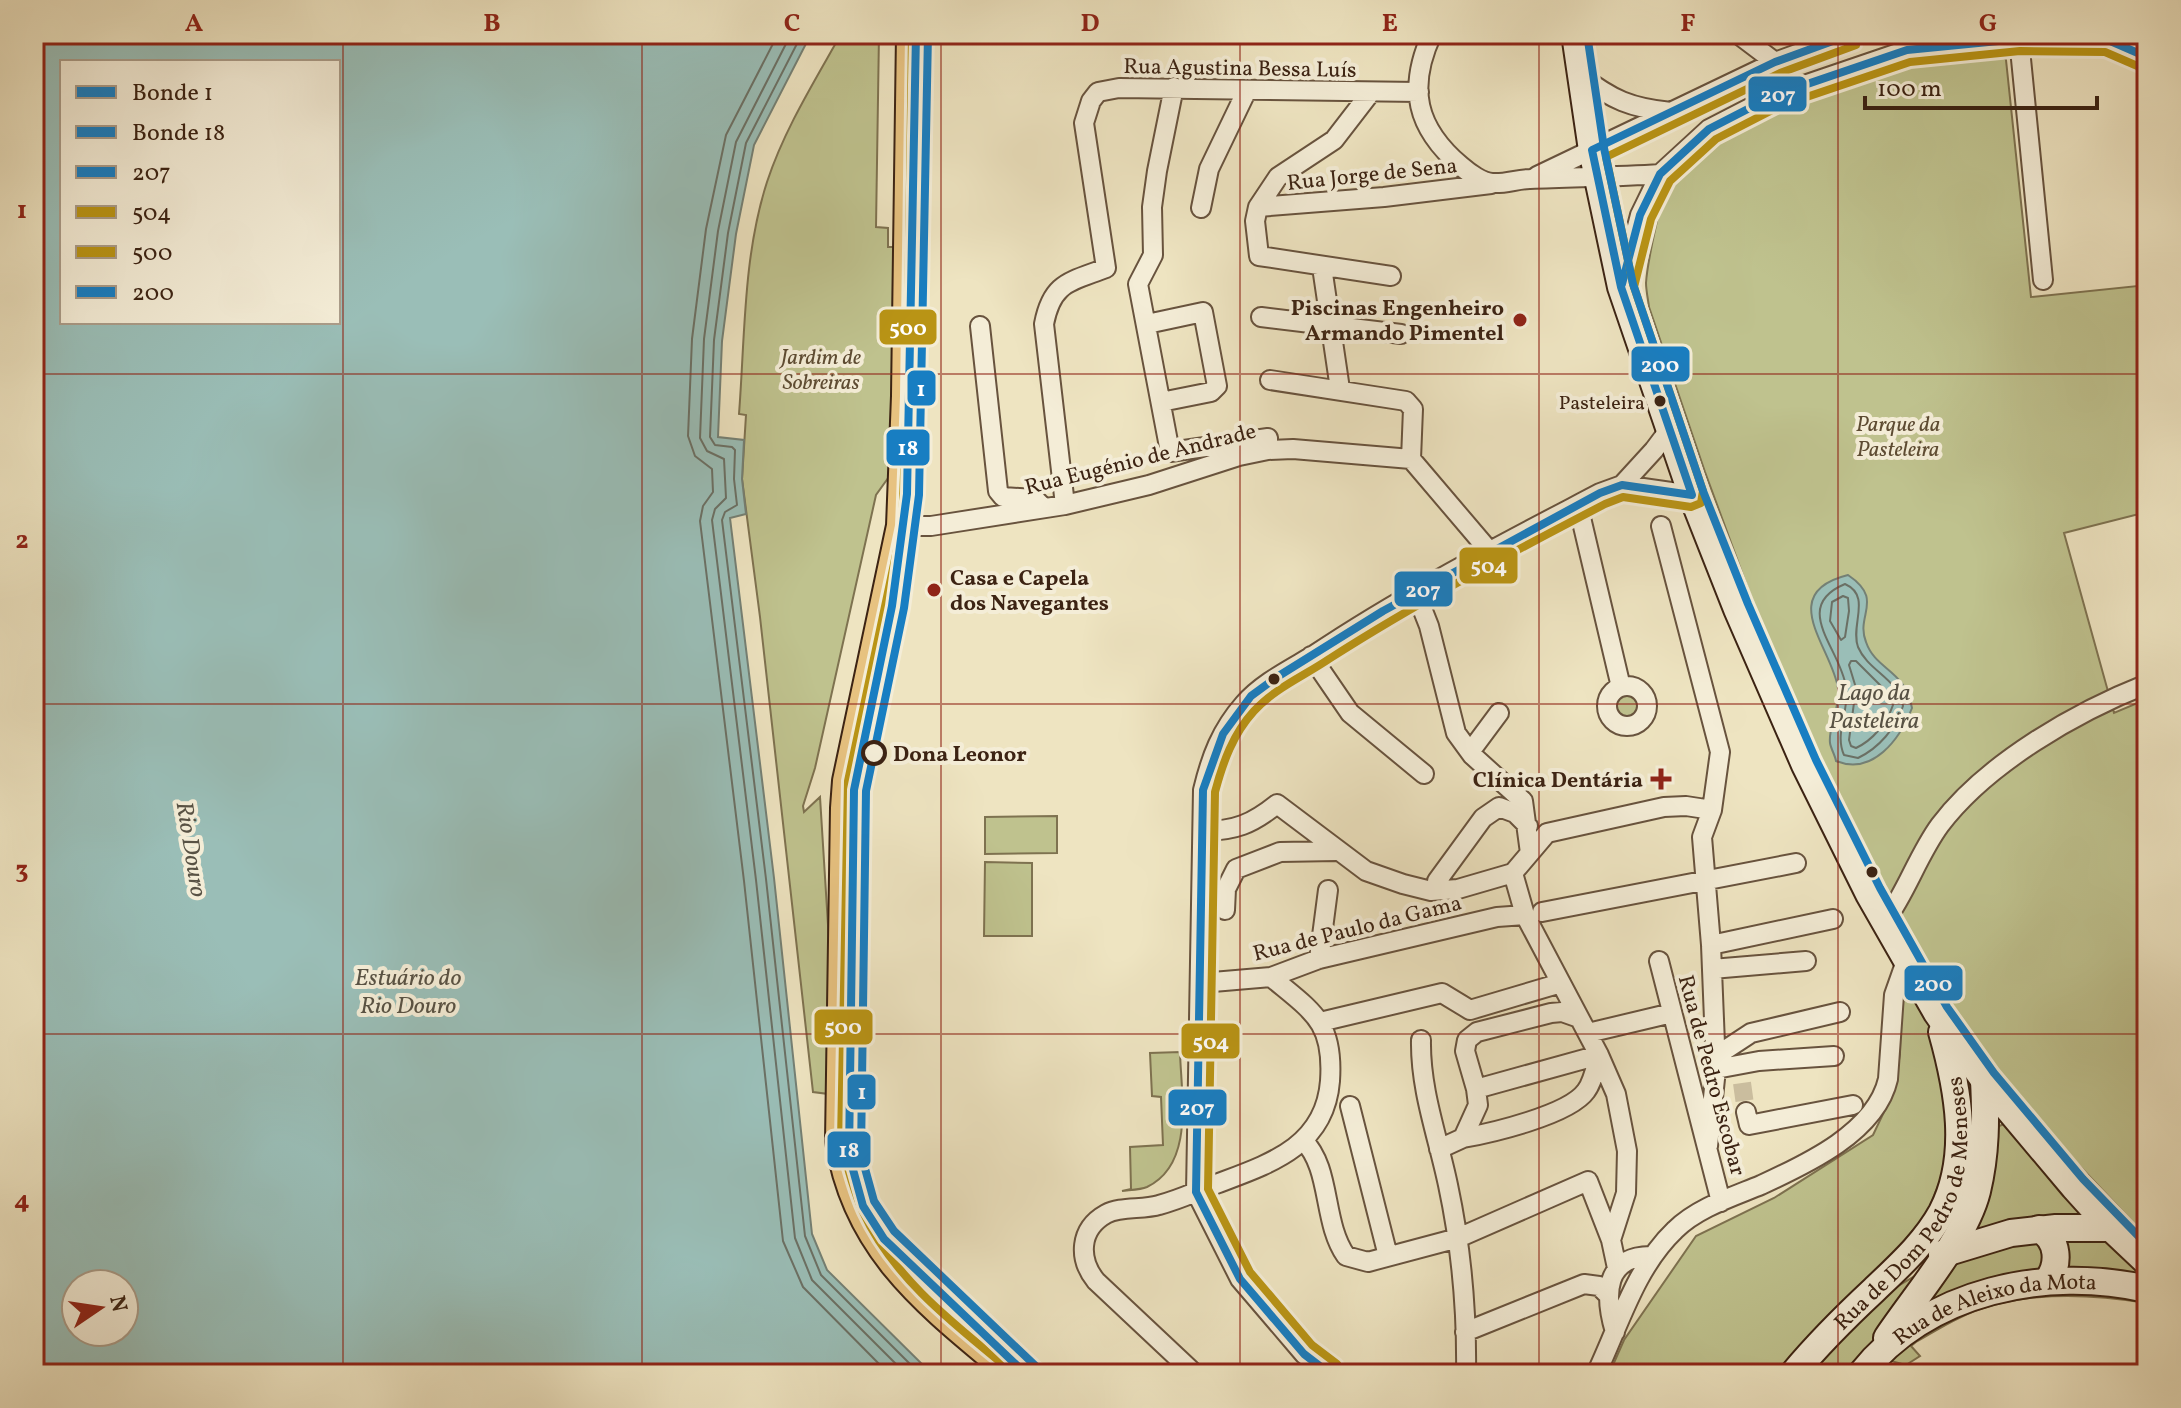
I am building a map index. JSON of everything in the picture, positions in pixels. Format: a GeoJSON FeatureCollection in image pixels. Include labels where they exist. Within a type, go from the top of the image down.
{"type":"FeatureCollection","features":[{"type":"Feature","properties":{"kind":"main road"},"geometry":{"type":"LineString","coordinates":[[912,34],[902,526],[848,781],[841,1141],[857,1205],[885,1252],[947,1316],[1015,1374]]}},
{"type":"Feature","properties":{"kind":"main road"},"geometry":{"type":"LineString","coordinates":[[1575,34],[1592,150],[1621,287],[1692,495],[1742,621],[1805,765],[1906,961],[1937,1013],[1984,1080],[2111,1228],[2147,1262]]}},
{"type":"Feature","properties":{"kind":"main road","name":"Rua de Dom Pedro de Meneses"},"geometry":{"type":"LineString","coordinates":[[1793,1374],[1815,1347],[1912,1253],[1943,1209],[1957,1166],[1960,1126],[1952,1068],[1937,1013]]}},
{"type":"Feature","properties":{"kind":"main road"},"geometry":{"type":"LineString","coordinates":[[1869,1364],[1950,1250],[1977,1193],[1986,1137],[1984,1080]]}},
{"type":"Feature","properties":{"kind":"main road"},"geometry":{"type":"LineString","coordinates":[[1866,1297],[1950,1250],[2011,1233],[2039,1229],[2111,1228]]}},
{"type":"Feature","properties":{"kind":"main road"},"geometry":{"type":"LineString","coordinates":[[2039,1229],[2049,1235],[2055,1252],[2054,1271],[2047,1281]]}},
{"type":"Feature","properties":{"kind":"main road","name":"Rua de Aleixo da Mota"},"geometry":{"type":"LineString","coordinates":[[1869,1364],[1923,1321],[1956,1303],[1996,1290],[2047,1281],[2100,1281],[2147,1289]]}},
{"type":"Feature","properties":{"kind":"street"},"geometry":{"type":"LineString","coordinates":[[1432,34],[1423,55],[1419,92],[1421,112],[1431,136],[1467,171],[1491,184]]}},
{"type":"Feature","properties":{"kind":"street"},"geometry":{"type":"LineString","coordinates":[[1738,34],[1775,62]]}},
{"type":"Feature","properties":{"kind":"street"},"geometry":{"type":"LineString","coordinates":[[1531,179],[1775,62],[1852,34]]}},
{"type":"Feature","properties":{"kind":"street"},"geometry":{"type":"LineString","coordinates":[[2019,39],[2043,280]]}},
{"type":"Feature","properties":{"kind":"street"},"geometry":{"type":"LineString","coordinates":[[1621,287],[1640,215],[1660,174],[1709,129],[1775,95],[1907,50],[2019,39],[2108,40],[2147,57]]}},
{"type":"Feature","properties":{"kind":"street"},"geometry":{"type":"LineString","coordinates":[[1580,75],[1620,103],[1641,109],[1674,112]]}},
{"type":"Feature","properties":{"kind":"street"},"geometry":{"type":"LineString","coordinates":[[1174,87],[1152,207],[1153,255],[1138,284],[1170,452],[1268,438],[1268,450]]}},
{"type":"Feature","properties":{"kind":"street","name":"Rua Agustina Bessa Luís"},"geometry":{"type":"LineString","coordinates":[[1065,505],[1044,324],[1048,304],[1067,283],[1106,268],[1084,123],[1098,92],[1119,88],[1174,87],[1419,92]]}},
{"type":"Feature","properties":{"kind":"street"},"geometry":{"type":"LineString","coordinates":[[1201,208],[1209,169],[1247,90]]}},
{"type":"Feature","properties":{"kind":"street"},"geometry":{"type":"LineString","coordinates":[[1333,92],[1339,130]]}},
{"type":"Feature","properties":{"kind":"street"},"geometry":{"type":"LineString","coordinates":[[1371,92],[1334,140],[1278,177],[1256,214],[1259,256],[1391,276]]}},
{"type":"Feature","properties":{"kind":"street"},"geometry":{"type":"LineString","coordinates":[[1531,179],[1660,174]]}},
{"type":"Feature","properties":{"kind":"street","name":"Rua Jorge de Sena"},"geometry":{"type":"LineString","coordinates":[[1256,214],[1531,179]]}},
{"type":"Feature","properties":{"kind":"street"},"geometry":{"type":"LineString","coordinates":[[1322,267],[1340,389]]}},
{"type":"Feature","properties":{"kind":"street"},"geometry":{"type":"LineString","coordinates":[[1147,324],[1203,312],[1217,386],[1211,392],[1161,402]]}},
{"type":"Feature","properties":{"kind":"street"},"geometry":{"type":"LineString","coordinates":[[1261,317],[1401,334]]}},
{"type":"Feature","properties":{"kind":"street"},"geometry":{"type":"LineString","coordinates":[[980,326],[998,491],[1003,497],[1035,499],[1044,508]]}},
{"type":"Feature","properties":{"kind":"street"},"geometry":{"type":"LineString","coordinates":[[1270,380],[1406,401],[1413,409],[1411,459],[1491,553]]}},
{"type":"Feature","properties":{"kind":"street"},"geometry":{"type":"LineString","coordinates":[[1330,1374],[1304,1354],[1240,1279],[1196,1192],[1203,790],[1211,760],[1223,731],[1246,701],[1347,632],[1578,505],[1622,485],[1669,430]]}},
{"type":"Feature","properties":{"kind":"street","name":"Rua Eugénio de Andrade"},"geometry":{"type":"LineString","coordinates":[[902,526],[931,526],[1065,505],[1149,485],[1239,456],[1268,450],[1293,449],[1411,459]]}},
{"type":"Feature","properties":{"kind":"street"},"geometry":{"type":"LineString","coordinates":[[1622,485],[1692,495]]}},
{"type":"Feature","properties":{"kind":"street"},"geometry":{"type":"LineString","coordinates":[[1578,505],[1621,687]]}},
{"type":"Feature","properties":{"kind":"street"},"geometry":{"type":"LineString","coordinates":[[1661,526],[1720,752],[1712,810],[1702,837],[1716,1062],[1708,1146]]}},
{"type":"Feature","properties":{"kind":"street"},"geometry":{"type":"LineString","coordinates":[[1416,593],[1429,626],[1456,733],[1470,752],[1523,801],[1530,853]]}},
{"type":"Feature","properties":{"kind":"street"},"geometry":{"type":"LineString","coordinates":[[1311,656],[1350,713],[1424,774]]}},
{"type":"Feature","properties":{"kind":"street"},"geometry":{"type":"LineString","coordinates":[[1885,921],[1940,826],[1985,778],[2066,722],[2147,684]]}},
{"type":"Feature","properties":{"kind":"street"},"geometry":{"type":"LineString","coordinates":[[1470,752],[1499,713]]}},
{"type":"Feature","properties":{"kind":"street"},"geometry":{"type":"LineString","coordinates":[[1203,831],[1223,831],[1254,822],[1277,804],[1366,871],[1431,891],[1458,889],[1513,873],[1547,833],[1664,807],[1712,810]]}},
{"type":"Feature","properties":{"kind":"street"},"geometry":{"type":"LineString","coordinates":[[1437,881],[1483,818],[1499,807],[1515,813],[1528,826]]}},
{"type":"Feature","properties":{"kind":"street"},"geometry":{"type":"LineString","coordinates":[[1225,910],[1226,889],[1236,869],[1280,852],[1336,851]]}},
{"type":"Feature","properties":{"kind":"street","name":"Rua de Paulo da Gama"},"geometry":{"type":"LineString","coordinates":[[1201,983],[1271,977],[1319,959],[1497,917],[1534,913],[1796,863]]}},
{"type":"Feature","properties":{"kind":"street"},"geometry":{"type":"LineString","coordinates":[[1513,873],[1534,913],[1561,983],[1616,1094],[1627,1151],[1626,1193],[1611,1240]]}},
{"type":"Feature","properties":{"kind":"street"},"geometry":{"type":"LineString","coordinates":[[1319,959],[1328,890]]}},
{"type":"Feature","properties":{"kind":"street"},"geometry":{"type":"LineString","coordinates":[[1711,945],[1833,919]]}},
{"type":"Feature","properties":{"kind":"street","name":"Rua de Pedro Escobar"},"geometry":{"type":"LineString","coordinates":[[1659,961],[1721,1202]]}},
{"type":"Feature","properties":{"kind":"street"},"geometry":{"type":"LineString","coordinates":[[1712,969],[1806,961]]}},
{"type":"Feature","properties":{"kind":"street"},"geometry":{"type":"LineString","coordinates":[[1596,1374],[1635,1287],[1653,1256],[1682,1223],[1821,1153],[1862,1126],[1871,1115],[1885,1091],[1888,1079],[1894,995],[1906,961]]}},
{"type":"Feature","properties":{"kind":"street"},"geometry":{"type":"LineString","coordinates":[[1195,1374],[1096,1281],[1088,1271],[1082,1247],[1085,1235],[1104,1215],[1112,1211],[1155,1206],[1272,1163],[1298,1146],[1315,1125],[1329,1096],[1332,1056],[1327,1035],[1316,1015],[1271,977]]}},
{"type":"Feature","properties":{"kind":"street"},"geometry":{"type":"LineString","coordinates":[[1320,1022],[1442,993],[1470,1010],[1561,983]]}},
{"type":"Feature","properties":{"kind":"street"},"geometry":{"type":"LineString","coordinates":[[1463,1138],[1478,1105],[1465,1051],[1467,1040],[1477,1032],[1551,1013],[1562,1012],[1584,1025],[1672,1013]]}},
{"type":"Feature","properties":{"kind":"street"},"geometry":{"type":"LineString","coordinates":[[1716,1062],[1751,1033],[1840,1012]]}},
{"type":"Feature","properties":{"kind":"street"},"geometry":{"type":"LineString","coordinates":[[1421,1040],[1420,1065],[1425,1092],[1458,1238],[1466,1374]]}},
{"type":"Feature","properties":{"kind":"street"},"geometry":{"type":"LineString","coordinates":[[1476,1089],[1599,1055]]}},
{"type":"Feature","properties":{"kind":"street"},"geometry":{"type":"LineString","coordinates":[[1439,1149],[1463,1138],[1494,1132],[1565,1108],[1586,1091],[1599,1055]]}},
{"type":"Feature","properties":{"kind":"street"},"geometry":{"type":"LineString","coordinates":[[1716,1062],[1740,1074],[1792,1057],[1834,1056]]}},
{"type":"Feature","properties":{"kind":"street"},"geometry":{"type":"LineString","coordinates":[[1746,1112],[1749,1125],[1853,1105]]}},
{"type":"Feature","properties":{"kind":"street"},"geometry":{"type":"LineString","coordinates":[[1350,1106],[1388,1256]]}},
{"type":"Feature","properties":{"kind":"street"},"geometry":{"type":"LineString","coordinates":[[1303,1140],[1314,1152],[1336,1242],[1346,1256],[1368,1262],[1458,1238],[1588,1181],[1611,1240],[1617,1268],[1609,1296],[1615,1332]]}},
{"type":"Feature","properties":{"kind":"street"},"geometry":{"type":"LineString","coordinates":[[1617,1268],[1625,1260],[1653,1256]]}},
{"type":"Feature","properties":{"kind":"street"},"geometry":{"type":"LineString","coordinates":[[1465,1332],[1584,1284],[1599,1286],[1609,1296]]}},
{"type":"Feature","properties":{"kind":"green space","name":"Jardim de Sobreiras"},"geometry":{"type":"Polygon","coordinates":[[[841,34],[879,34],[876,227],[888,228],[888,247],[900,247],[891,474],[876,495],[815,768],[803,806],[804,812],[820,797],[830,957],[829,1094],[813,1092],[742,479],[746,415],[739,414],[746,297],[759,210],[782,144],[841,34]]]}},
{"type":"Feature","properties":{"kind":"green space","name":"Parque da Pasteleira"},"geometry":{"type":"Polygon","coordinates":[[[1995,50],[2002,53],[2006,60],[2031,297],[2147,285],[2147,512],[2064,533],[2114,713],[2147,699],[2147,1237],[2018,1101],[1921,961],[1881,887],[1815,750],[1765,635],[1705,472],[1649,307],[1647,292],[1655,231],[1669,182],[1721,136],[1793,97],[1833,83],[1916,62],[1995,50]]]}},
{"type":"Feature","properties":{"kind":"green space"},"geometry":{"type":"Polygon","coordinates":[[[1628,694],[1636,698],[1640,706],[1636,714],[1628,718],[1620,714],[1616,706],[1620,698],[1628,694]]]}},
{"type":"Feature","properties":{"kind":"green space"},"geometry":{"type":"Polygon","coordinates":[[[1057,816],[1057,853],[985,854],[985,817],[1057,816]]]}},
{"type":"Feature","properties":{"kind":"green space"},"geometry":{"type":"Polygon","coordinates":[[[985,862],[1032,863],[1032,936],[984,936],[985,862]]]}},
{"type":"Feature","properties":{"kind":"green space"},"geometry":{"type":"Polygon","coordinates":[[[1910,983],[1929,1012],[1950,1128],[1945,1168],[1920,1231],[1912,1231],[1780,1374],[1609,1374],[1624,1340],[1696,1236],[1774,1198],[1873,1135],[1894,1091],[1900,1054],[1901,989],[1910,983]]]}},
{"type":"Feature","properties":{"kind":"green space"},"geometry":{"type":"Polygon","coordinates":[[[1180,1052],[1182,1127],[1173,1162],[1162,1176],[1147,1187],[1122,1191],[1131,1189],[1130,1147],[1163,1145],[1161,1097],[1152,1096],[1150,1053],[1180,1052]]]}},
{"type":"Feature","properties":{"kind":"green space"},"geometry":{"type":"Polygon","coordinates":[[[2004,1124],[2090,1220],[1964,1239],[1992,1129],[2004,1124]]]}},
{"type":"Feature","properties":{"kind":"green space"},"geometry":{"type":"Polygon","coordinates":[[[2107,1231],[2147,1267],[2147,1288],[2063,1280],[2055,1242],[2107,1231]]]}},
{"type":"Feature","properties":{"kind":"green space"},"geometry":{"type":"Polygon","coordinates":[[[2037,1234],[2050,1268],[1905,1329],[1951,1255],[2037,1234]]]}},
{"type":"Feature","properties":{"kind":"green space"},"geometry":{"type":"Polygon","coordinates":[[[1930,1267],[1853,1374],[1806,1374],[1893,1289],[1930,1267]]]}},
{"type":"Feature","properties":{"kind":"green space"},"geometry":{"type":"Polygon","coordinates":[[[2025,1290],[2147,1294],[2147,1303],[2076,1296],[2004,1302],[1959,1318],[1916,1342],[1911,1346],[1920,1356],[1906,1365],[1887,1360],[1911,1335],[2025,1290]]]}},
{"type":"Feature","properties":{"kind":"water","name":"Estuário do Rio Douro"},"geometry":{"type":"Polygon","coordinates":[[[34,34],[811,34],[754,145],[736,234],[722,341],[718,437],[744,440],[742,479],[746,514],[730,518],[774,878],[812,1234],[827,1270],[932,1374],[34,1374],[34,34]]]}},
{"type":"Feature","properties":{"kind":"water","name":"Lago da Pasteleira"},"geometry":{"type":"Polygon","coordinates":[[[1848,575],[1865,592],[1866,642],[1876,659],[1903,685],[1912,708],[1900,731],[1883,752],[1862,763],[1849,764],[1836,761],[1831,745],[1838,688],[1813,623],[1811,608],[1815,595],[1826,583],[1848,575]]]}},
{"type":"Feature","properties":{"kind":"tunnel"},"geometry":{"type":"LineString","coordinates":[[1742,1083],[1746,1112]]}},
{"type":"Feature","properties":{"kind":"tram line","name":"18"},"geometry":{"type":"LineString","coordinates":[[916,34],[907,494],[892,606],[854,790],[849,1155],[863,1206],[884,1239],[1026,1374]]}},
{"type":"Feature","properties":{"kind":"tram line","name":"1"},"geometry":{"type":"LineString","coordinates":[[928,34],[919,495],[904,608],[866,791],[861,1154],[874,1201],[894,1231],[1044,1374]]}},
{"type":"Feature","properties":{"kind":"transit line","name":"500"},"geometry":{"type":"LineString","coordinates":[[912,34],[902,526],[848,781],[841,1141],[863,1212],[892,1260],[930,1301],[1015,1374]]}},
{"type":"Feature","properties":{"kind":"transit line","name":"200"},"geometry":{"type":"LineString","coordinates":[[1587,34],[1604,148],[1633,284],[1703,491],[1816,760],[1880,888],[1947,1007],[1994,1073],[2083,1179],[2147,1245]]}},
{"type":"Feature","properties":{"kind":"transit line","name":"207"},"geometry":{"type":"LineString","coordinates":[[1330,1374],[1304,1354],[1240,1279],[1196,1192],[1203,790],[1223,734],[1251,696],[1277,677],[1383,611],[1600,493],[1622,485],[1692,495],[1621,287],[1592,150],[1775,62],[1852,34]]}},
{"type":"Feature","properties":{"kind":"transit line","name":"207"},"geometry":{"type":"LineString","coordinates":[[1622,284],[1640,215],[1660,174],[1709,129],[1775,95],[1907,50],[2019,39],[2108,40],[2147,57]]}},
{"type":"Feature","properties":{"kind":"transit line","name":"504"},"geometry":{"type":"LineString","coordinates":[[1337,1364],[1312,1345],[1250,1272],[1208,1189],[1215,792],[1225,759],[1247,720],[1271,696],[1396,618],[1500,560],[1623,497],[1691,507],[1701,503],[1703,491],[1633,284],[1606,157],[1780,73],[1856,45]]}},
{"type":"Feature","properties":{"kind":"transit line","name":"504"},"geometry":{"type":"LineString","coordinates":[[1634,287],[1651,219],[1670,181],[1716,139],[1780,106],[1910,62],[2020,51],[2105,52],[2142,68]]}},
{"type":"Feature","properties":{"kind":"place","name":"Piscinas Engenheiro Armando Pimentel"},"geometry":{"type":"Point","coordinates":[1520,320]}},
{"type":"Feature","properties":{"kind":"place","name":"Pasteleira"},"geometry":{"type":"Point","coordinates":[1660,401]}},
{"type":"Feature","properties":{"kind":"place","name":"Casa e Capela dos Navegantes"},"geometry":{"type":"Point","coordinates":[934,590]}},
{"type":"Feature","properties":{"kind":"place","name":"Dona Leonor"},"geometry":{"type":"Point","coordinates":[874,753]}},
{"type":"Feature","properties":{"kind":"place","name":"Clínica Dentária"},"geometry":{"type":"Point","coordinates":[1661,779]}},
{"type":"Feature","properties":{"kind":"water label","name":"Rio Douro"},"geometry":{"type":"Point","coordinates":[192,849]}}]}
